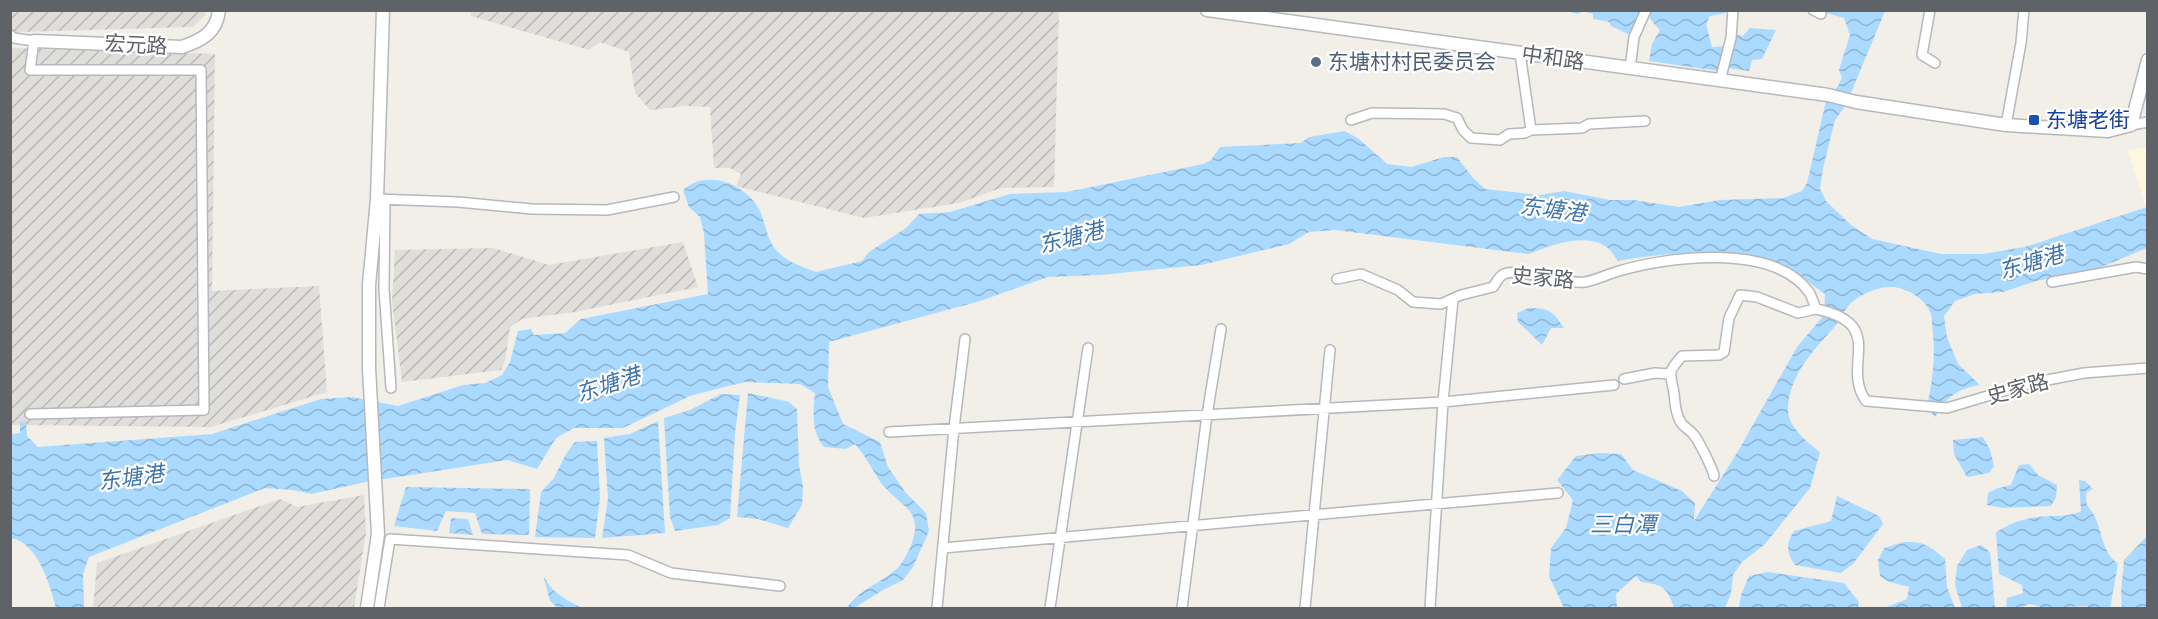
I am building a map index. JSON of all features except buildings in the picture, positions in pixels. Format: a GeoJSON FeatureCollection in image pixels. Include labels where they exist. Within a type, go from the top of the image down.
{"type":"FeatureCollection","features":[{"type":"Feature","properties":{"kind":"street","name":"宏元路"},"geometry":{"type":"LineString","coordinates":[[33,41],[182,48],[204,39],[218,20],[219,10]]}},
{"type":"Feature","properties":{"kind":"street"},"geometry":{"type":"LineString","coordinates":[[382,10],[381,199],[384,289],[392,388]]}},
{"type":"Feature","properties":{"kind":"street","name":"中和路"},"geometry":{"type":"LineString","coordinates":[[1207,10],[1828,95],[1856,102],[2006,124]]}},
{"type":"Feature","properties":{"kind":"street"},"geometry":{"type":"LineString","coordinates":[[1630,69],[1635,37],[1646,10]]}},
{"type":"Feature","properties":{"kind":"street"},"geometry":{"type":"LineString","coordinates":[[1720,81],[1731,38],[1733,10]]}},
{"type":"Feature","properties":{"kind":"street"},"geometry":{"type":"LineString","coordinates":[[1930,10],[1922,55],[1935,63]]}},
{"type":"Feature","properties":{"kind":"street"},"geometry":{"type":"LineString","coordinates":[[2024,10],[2021,43],[2006,124],[2108,131],[2148,122]]}},
{"type":"Feature","properties":{"kind":"street"},"geometry":{"type":"LineString","coordinates":[[10,35],[14,38],[33,41],[30,70],[201,69],[204,410],[30,414]]}},
{"type":"Feature","properties":{"kind":"street"},"geometry":{"type":"LineString","coordinates":[[1520,53],[1531,130]]}},
{"type":"Feature","properties":{"kind":"street"},"geometry":{"type":"LineString","coordinates":[[2131,125],[2148,60]]}},
{"type":"Feature","properties":{"kind":"street"},"geometry":{"type":"LineString","coordinates":[[1351,120],[1372,113],[1444,114],[1457,118],[1463,130],[1471,138],[1500,140],[1509,134],[1525,133],[1531,130],[1582,128],[1589,124],[1645,121]]}},
{"type":"Feature","properties":{"kind":"street"},"geometry":{"type":"LineString","coordinates":[[381,199],[458,202],[532,209],[607,210],[674,197]]}},
{"type":"Feature","properties":{"kind":"street"},"geometry":{"type":"LineString","coordinates":[[368,609],[378,534],[369,368],[369,285],[381,199]]}},
{"type":"Feature","properties":{"kind":"street","name":"史家路"},"geometry":{"type":"LineString","coordinates":[[1337,279],[1361,274],[1398,290],[1413,302],[1441,304],[1453,298],[1493,287],[1501,275],[1511,272],[1517,271],[1542,278],[1584,282],[1620,271],[1712,256],[1751,260],[1784,272],[1810,294],[1816,309]]}},
{"type":"Feature","properties":{"kind":"street"},"geometry":{"type":"LineString","coordinates":[[2052,282],[2136,267],[2148,269]]}},
{"type":"Feature","properties":{"kind":"street","name":"史家路"},"geometry":{"type":"LineString","coordinates":[[1670,375],[1672,368],[1682,356],[1719,355],[1724,352],[1729,318],[1740,295],[1757,297],[1798,313],[1816,309],[1824,311],[1851,324],[1859,338],[1859,391],[1866,401],[1947,408],[2041,381],[2084,373],[2148,368]]}},
{"type":"Feature","properties":{"kind":"street"},"geometry":{"type":"LineString","coordinates":[[1430,609],[1443,402],[1453,298]]}},
{"type":"Feature","properties":{"kind":"street"},"geometry":{"type":"LineString","coordinates":[[1182,609],[1207,414],[1221,329]]}},
{"type":"Feature","properties":{"kind":"street"},"geometry":{"type":"LineString","coordinates":[[937,609],[965,339]]}},
{"type":"Feature","properties":{"kind":"street"},"geometry":{"type":"LineString","coordinates":[[1050,609],[1088,348]]}},
{"type":"Feature","properties":{"kind":"street"},"geometry":{"type":"LineString","coordinates":[[1305,609],[1330,350]]}},
{"type":"Feature","properties":{"kind":"street"},"geometry":{"type":"LineString","coordinates":[[1624,379],[1655,373],[1670,375],[1677,414],[1682,424],[1697,440],[1713,468],[1714,476]]}},
{"type":"Feature","properties":{"kind":"street"},"geometry":{"type":"LineString","coordinates":[[889,432],[1443,402],[1614,385]]}},
{"type":"Feature","properties":{"kind":"street"},"geometry":{"type":"LineString","coordinates":[[943,548],[1558,493]]}},
{"type":"Feature","properties":{"kind":"street"},"geometry":{"type":"LineString","coordinates":[[379,609],[390,539],[628,555],[671,573],[780,586]]}},
{"type":"Feature","properties":{"kind":"shaded area"},"geometry":{"type":"Polygon","coordinates":[[[10,11],[206,11],[193,27],[20,32],[11,35],[10,11]]]}},
{"type":"Feature","properties":{"kind":"shaded area"},"geometry":{"type":"Polygon","coordinates":[[[471,11],[1059,11],[1054,187],[1001,188],[959,203],[864,218],[736,186],[741,174],[730,168],[714,168],[710,107],[687,106],[650,110],[635,93],[629,52],[600,42],[589,50],[471,16],[471,11]]]}},
{"type":"Feature","properties":{"kind":"shaded area"},"geometry":{"type":"Polygon","coordinates":[[[11,48],[215,54],[212,291],[319,286],[327,392],[211,427],[11,425],[11,48]]]}},
{"type":"Feature","properties":{"kind":"shaded area"},"geometry":{"type":"Polygon","coordinates":[[[2147,147],[2147,204],[2145,205],[2128,151],[2147,147]]]}},
{"type":"Feature","properties":{"kind":"shaded area"},"geometry":{"type":"Polygon","coordinates":[[[683,242],[698,287],[575,312],[522,319],[510,327],[505,361],[501,370],[402,382],[392,301],[395,250],[493,248],[549,265],[683,242]]]}},
{"type":"Feature","properties":{"kind":"shaded area"},"geometry":{"type":"Polygon","coordinates":[[[364,495],[366,532],[354,608],[93,608],[97,563],[280,499],[297,507],[364,495]]]}},
{"type":"Feature","properties":{"kind":"water"},"geometry":{"type":"Polygon","coordinates":[[[1723,10],[1726,13],[1710,16],[1706,24],[1712,47],[1727,46],[1719,71],[1649,61],[1652,44],[1660,30],[1650,19],[1650,11],[1723,10]]]}},
{"type":"Feature","properties":{"kind":"water"},"geometry":{"type":"Polygon","coordinates":[[[1567,11],[1583,11],[1578,14],[1567,11]]]}},
{"type":"Feature","properties":{"kind":"water"},"geometry":{"type":"Polygon","coordinates":[[[1583,11],[1641,11],[1636,29],[1628,34],[1611,26],[1609,22],[1593,19],[1593,14],[1583,11]]]}},
{"type":"Feature","properties":{"kind":"water"},"geometry":{"type":"Polygon","coordinates":[[[1819,11],[1885,11],[1846,105],[1835,120],[1823,168],[1820,189],[1826,201],[1851,225],[1872,239],[1941,254],[1983,254],[2025,247],[2147,207],[2147,248],[2099,268],[2036,281],[2003,292],[1974,294],[1955,301],[1944,316],[1947,337],[1958,364],[1980,385],[1953,395],[1935,417],[1927,407],[1934,346],[1932,316],[1926,304],[1907,291],[1896,287],[1870,291],[1852,302],[1802,367],[1789,399],[1788,410],[1791,422],[1800,434],[1820,452],[1810,488],[1765,544],[1742,562],[1733,575],[1731,593],[1725,608],[1674,608],[1663,588],[1641,582],[1636,576],[1616,594],[1617,608],[1613,606],[1609,608],[1564,608],[1549,576],[1551,548],[1566,528],[1573,500],[1557,480],[1576,456],[1599,453],[1621,454],[1633,470],[1682,491],[1695,503],[1694,521],[1737,453],[1797,347],[1824,315],[1825,294],[1782,265],[1765,259],[1746,255],[1701,252],[1656,255],[1618,261],[1609,249],[1601,244],[1580,240],[1558,244],[1529,254],[1335,230],[1309,232],[1289,244],[1201,265],[1100,275],[1048,277],[980,301],[829,342],[828,387],[843,424],[880,442],[888,467],[906,493],[926,513],[929,531],[913,567],[903,580],[854,608],[847,608],[857,596],[888,576],[903,561],[910,548],[915,525],[909,510],[881,483],[855,444],[846,449],[824,447],[815,429],[815,393],[800,384],[745,382],[690,396],[623,428],[574,428],[556,438],[537,469],[507,460],[366,482],[311,494],[265,488],[89,557],[83,574],[84,608],[56,608],[36,556],[29,548],[11,538],[10,434],[20,433],[20,421],[26,423],[27,436],[38,447],[212,434],[321,399],[352,397],[398,406],[463,385],[485,383],[502,375],[510,362],[518,331],[531,329],[534,335],[565,333],[581,319],[708,294],[704,233],[700,217],[689,207],[683,190],[703,180],[724,182],[744,192],[759,209],[769,237],[778,252],[791,261],[816,272],[862,261],[869,252],[906,228],[919,214],[950,212],[1010,194],[1067,192],[1203,164],[1211,160],[1220,147],[1301,143],[1309,137],[1345,131],[1359,139],[1387,164],[1411,167],[1444,157],[1457,157],[1485,189],[1540,195],[1564,191],[1610,200],[1633,200],[1679,207],[1720,200],[1783,198],[1802,191],[1807,183],[1826,101],[1842,78],[1839,70],[1850,35],[1844,18],[1819,11]]]}},
{"type":"Feature","properties":{"kind":"water"},"geometry":{"type":"Polygon","coordinates":[[[1750,28],[1776,30],[1762,59],[1752,60],[1749,71],[1728,68],[1737,35],[1743,36],[1750,28]]]}},
{"type":"Feature","properties":{"kind":"water"},"geometry":{"type":"Polygon","coordinates":[[[1529,308],[1550,312],[1564,328],[1551,328],[1542,345],[1518,322],[1517,313],[1529,308]]]}},
{"type":"Feature","properties":{"kind":"water"},"geometry":{"type":"Polygon","coordinates":[[[748,393],[789,402],[797,409],[799,465],[803,487],[802,505],[788,528],[758,519],[737,517],[748,393]]]}},
{"type":"Feature","properties":{"kind":"water"},"geometry":{"type":"Polygon","coordinates":[[[721,394],[740,395],[735,433],[730,518],[718,525],[675,531],[670,517],[664,418],[690,410],[721,394]]]}},
{"type":"Feature","properties":{"kind":"water"},"geometry":{"type":"Polygon","coordinates":[[[658,421],[665,533],[602,538],[608,499],[604,438],[630,434],[658,421]]]}},
{"type":"Feature","properties":{"kind":"water"},"geometry":{"type":"Polygon","coordinates":[[[1983,437],[1990,450],[1994,466],[1989,473],[1967,477],[1954,454],[1953,440],[1983,437]]]}},
{"type":"Feature","properties":{"kind":"water"},"geometry":{"type":"Polygon","coordinates":[[[597,441],[600,498],[595,538],[535,537],[541,492],[554,478],[575,442],[597,441]]]}},
{"type":"Feature","properties":{"kind":"water"},"geometry":{"type":"Polygon","coordinates":[[[2029,464],[2038,475],[2057,485],[2056,497],[2051,506],[2003,508],[1987,505],[1988,493],[2011,485],[2019,465],[2029,464]]]}},
{"type":"Feature","properties":{"kind":"water"},"geometry":{"type":"Polygon","coordinates":[[[2079,480],[2085,481],[2093,489],[2087,492],[2087,503],[2095,517],[2108,553],[2118,564],[2110,608],[2089,608],[2087,606],[2044,608],[2030,604],[2018,608],[2006,608],[2007,598],[2023,593],[2022,585],[1999,574],[1996,532],[2026,519],[2081,511],[2079,480]]]}},
{"type":"Feature","properties":{"kind":"water"},"geometry":{"type":"Polygon","coordinates":[[[406,487],[530,489],[529,535],[482,534],[475,513],[446,511],[437,531],[394,526],[406,487]]]}},
{"type":"Feature","properties":{"kind":"water"},"geometry":{"type":"Polygon","coordinates":[[[1837,496],[1879,516],[1883,524],[1853,564],[1841,573],[1795,565],[1788,548],[1794,531],[1831,521],[1837,496]]]}},
{"type":"Feature","properties":{"kind":"water"},"geometry":{"type":"Polygon","coordinates":[[[451,518],[468,519],[473,535],[449,533],[451,518]]]}},
{"type":"Feature","properties":{"kind":"water"},"geometry":{"type":"Polygon","coordinates":[[[2147,536],[2147,608],[2122,608],[2124,560],[2147,536]]]}},
{"type":"Feature","properties":{"kind":"water"},"geometry":{"type":"Polygon","coordinates":[[[1903,542],[1926,545],[1945,559],[1947,587],[1955,608],[1884,608],[1907,599],[1909,587],[1889,582],[1880,576],[1878,560],[1884,548],[1903,542]]]}},
{"type":"Feature","properties":{"kind":"water"},"geometry":{"type":"Polygon","coordinates":[[[1981,545],[1990,552],[1995,608],[1962,608],[1955,585],[1957,566],[1967,550],[1981,545]]]}},
{"type":"Feature","properties":{"kind":"water"},"geometry":{"type":"Polygon","coordinates":[[[1768,572],[1844,583],[1859,602],[1858,608],[1739,608],[1741,595],[1749,576],[1768,572]]]}},
{"type":"Feature","properties":{"kind":"water"},"geometry":{"type":"Polygon","coordinates":[[[543,574],[554,591],[582,608],[558,608],[550,601],[543,574]]]}},
{"type":"Feature","properties":{"kind":"place","name":"东塘村村民委员会"},"geometry":{"type":"Point","coordinates":[1316,62]}},
{"type":"Feature","properties":{"kind":"place","name":"东塘老街"},"geometry":{"type":"Point","coordinates":[2034,120]}},
{"type":"Feature","properties":{"kind":"water label","name":"东塘港"},"geometry":{"type":"Point","coordinates":[1553,209]}},
{"type":"Feature","properties":{"kind":"water label","name":"东塘港"},"geometry":{"type":"Point","coordinates":[1071,237]}},
{"type":"Feature","properties":{"kind":"water label","name":"东塘港"},"geometry":{"type":"Point","coordinates":[2031,262]}},
{"type":"Feature","properties":{"kind":"water label","name":"东塘港"},"geometry":{"type":"Point","coordinates":[608,384]}},
{"type":"Feature","properties":{"kind":"water label","name":"东塘港"},"geometry":{"type":"Point","coordinates":[131,477]}},
{"type":"Feature","properties":{"kind":"water label","name":"三白潭"},"geometry":{"type":"Point","coordinates":[1623,524]}}]}
